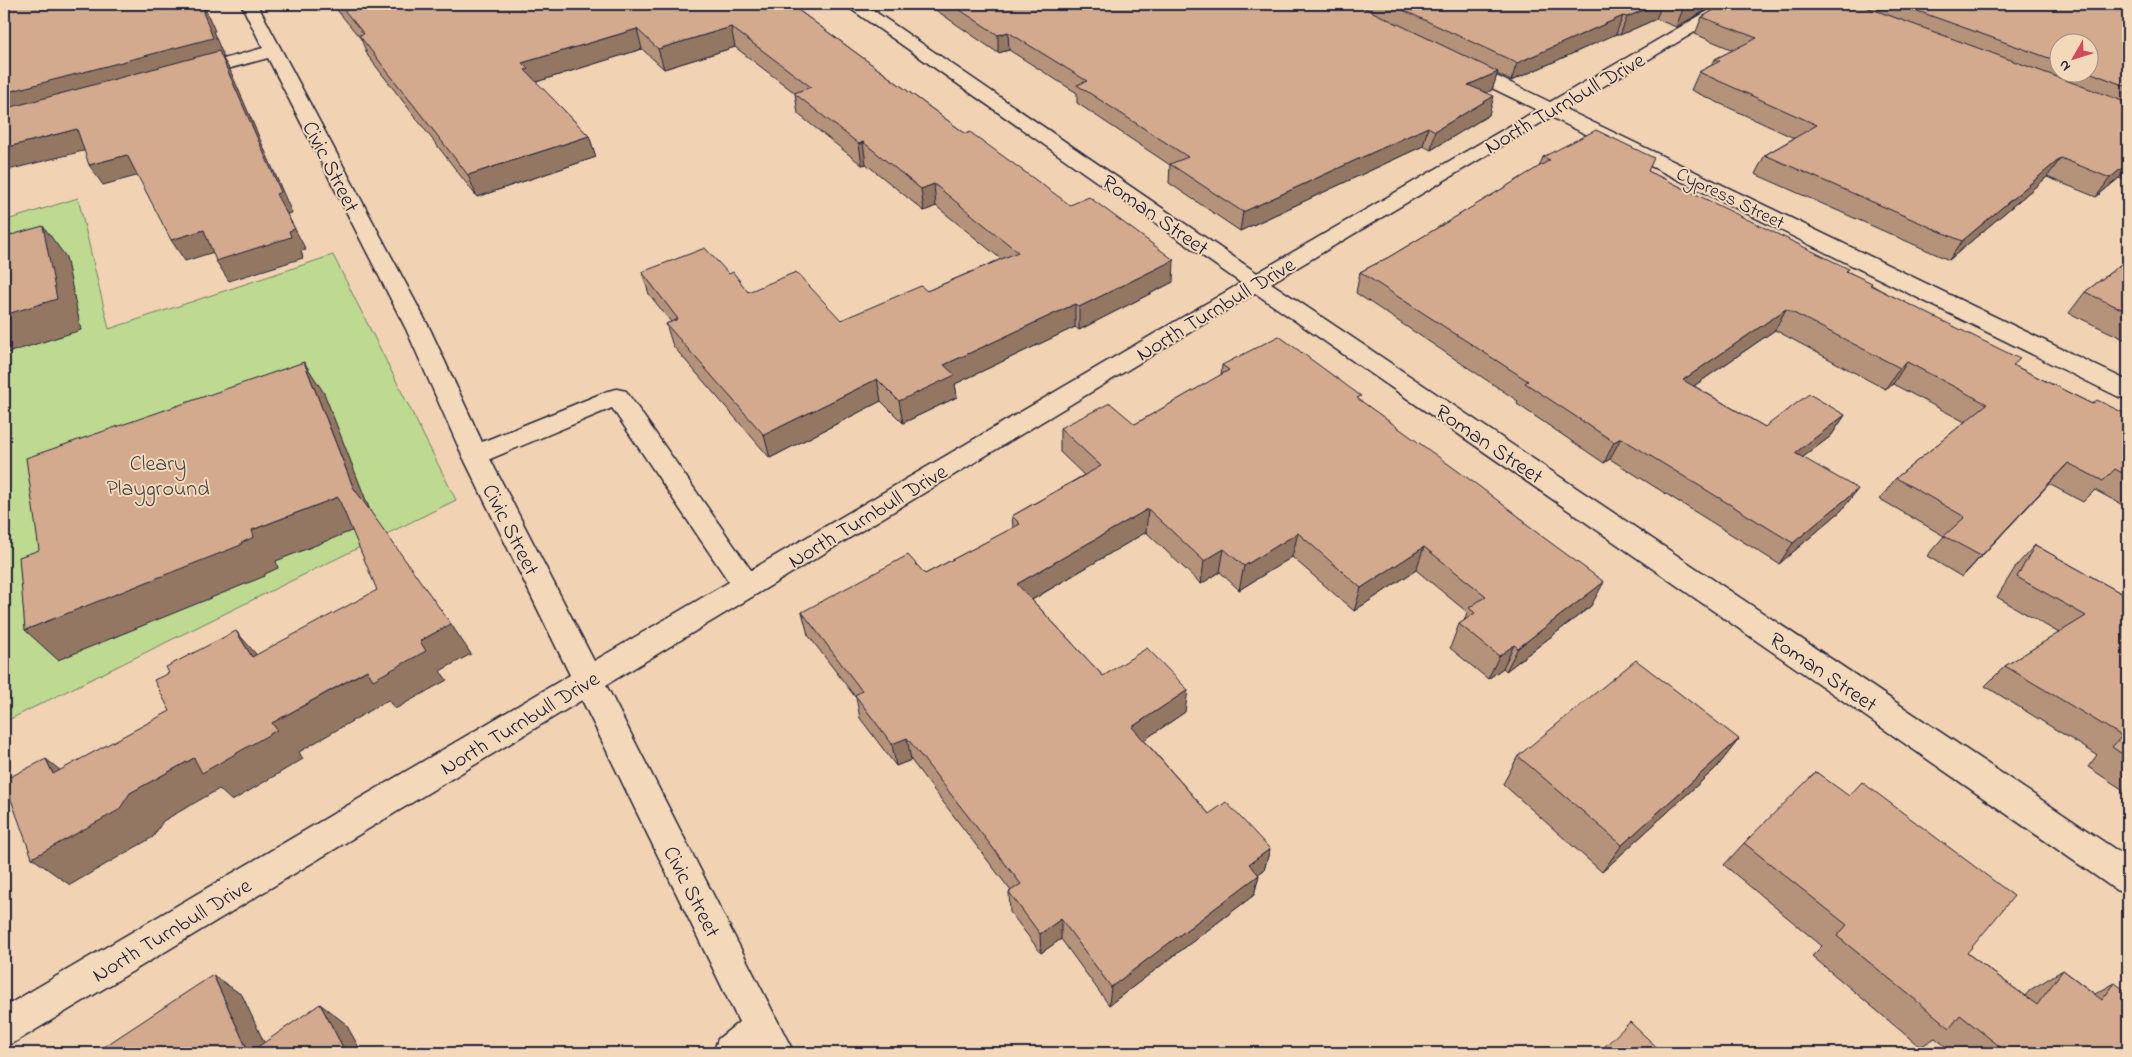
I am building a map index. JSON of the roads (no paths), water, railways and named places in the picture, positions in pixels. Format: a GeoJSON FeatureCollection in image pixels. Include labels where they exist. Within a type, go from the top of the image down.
{"type":"FeatureCollection","features":[{"type":"Feature","properties":{"kind":"street","name":"Civic Street"},"geometry":{"type":"LineString","coordinates":[[249,4],[386,272],[418,329],[475,455],[768,1041]]}},
{"type":"Feature","properties":{"kind":"street","name":"Roman Street"},"geometry":{"type":"LineString","coordinates":[[854,4],[1256,283],[2128,878]]}},
{"type":"Feature","properties":{"kind":"street","name":"North Turnbull Drive"},"geometry":{"type":"LineString","coordinates":[[4,1028],[1256,283],[1731,4]]}},
{"type":"Feature","properties":{"kind":"street"},"geometry":{"type":"LineString","coordinates":[[177,77],[273,51]]}},
{"type":"Feature","properties":{"kind":"street","name":"Cypress Street"},"geometry":{"type":"LineString","coordinates":[[1447,59],[2128,391]]}},
{"type":"Feature","properties":{"kind":"street"},"geometry":{"type":"LineString","coordinates":[[475,455],[617,397],[747,587]]}},
{"type":"Feature","properties":{"kind":"street"},"geometry":{"type":"LineString","coordinates":[[732,1053],[768,1041]]}},
{"type":"Feature","properties":{"kind":"park label","name":"Cleary Playground"},"geometry":{"type":"Point","coordinates":[158,475]}}]}
